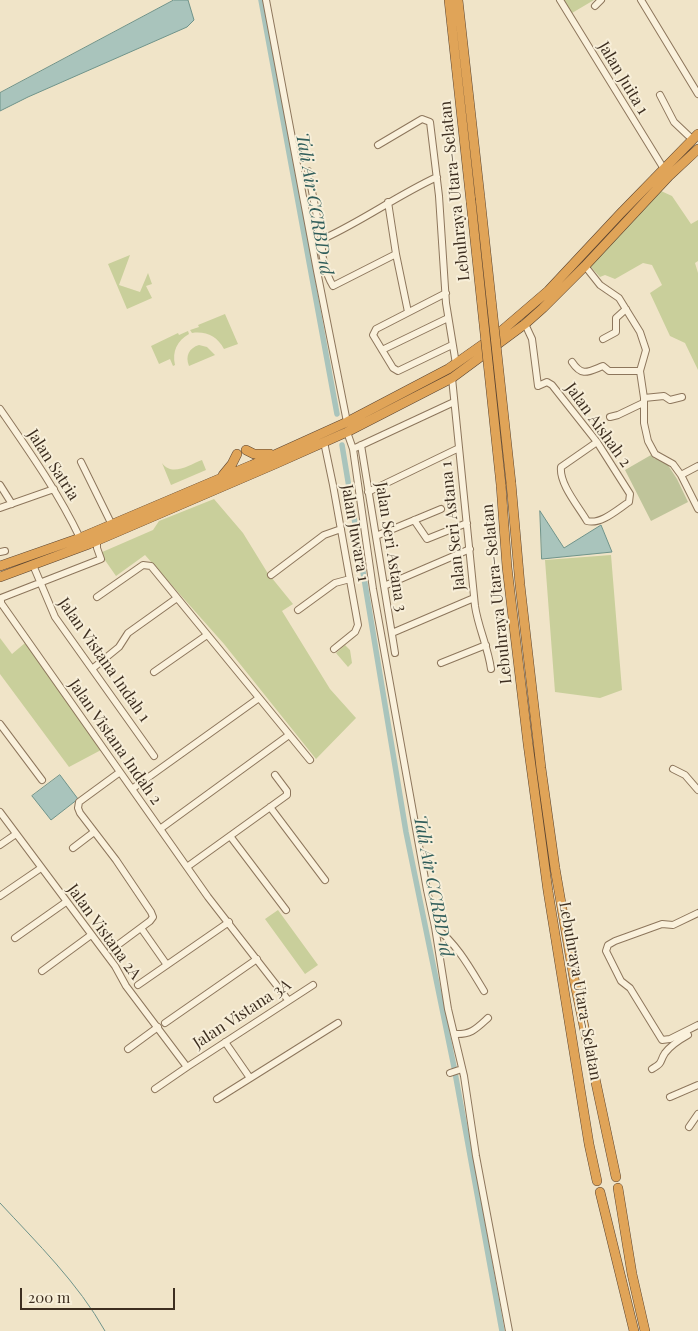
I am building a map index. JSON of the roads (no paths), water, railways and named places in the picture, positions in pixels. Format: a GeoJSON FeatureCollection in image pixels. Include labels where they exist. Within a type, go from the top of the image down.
{"type":"FeatureCollection","features":[{"type":"Feature","properties":{"kind":"highway","name":"Lebuhraya Utara–Selatan"},"geometry":{"type":"LineString","coordinates":[[449,0],[506,484],[554,868],[575,984],[616,1177]]}},
{"type":"Feature","properties":{"kind":"highway","name":"Lebuhraya Utara–Selatan"},"geometry":{"type":"LineString","coordinates":[[458,0],[480,197],[506,484],[508,568],[528,744],[548,891],[596,1181]]}},
{"type":"Feature","properties":{"kind":"highway"},"geometry":{"type":"LineString","coordinates":[[254,469],[276,454],[347,422],[414,388],[456,364],[498,333],[548,291],[696,137]]}},
{"type":"Feature","properties":{"kind":"highway"},"geometry":{"type":"LineString","coordinates":[[0,577],[97,541],[244,473],[347,432],[452,378],[525,324],[585,266],[669,176],[698,149]]}},
{"type":"Feature","properties":{"kind":"highway"},"geometry":{"type":"LineString","coordinates":[[246,450],[254,454],[276,454]]}},
{"type":"Feature","properties":{"kind":"highway"},"geometry":{"type":"LineString","coordinates":[[219,479],[228,470],[237,454]]}},
{"type":"Feature","properties":{"kind":"highway"},"geometry":{"type":"LineString","coordinates":[[0,566],[80,538],[219,479],[244,473]]}},
{"type":"Feature","properties":{"kind":"highway"},"geometry":{"type":"LineString","coordinates":[[618,1188],[632,1274],[645,1331]]}},
{"type":"Feature","properties":{"kind":"highway"},"geometry":{"type":"LineString","coordinates":[[600,1192],[634,1331]]}},
{"type":"Feature","properties":{"kind":"street"},"geometry":{"type":"LineString","coordinates":[[266,0],[347,422]]}},
{"type":"Feature","properties":{"kind":"street","name":"Jalan Juita 1"},"geometry":{"type":"LineString","coordinates":[[560,0],[664,169]]}},
{"type":"Feature","properties":{"kind":"street"},"geometry":{"type":"LineString","coordinates":[[595,6],[601,0]]}},
{"type":"Feature","properties":{"kind":"street"},"geometry":{"type":"LineString","coordinates":[[641,0],[698,94]]}},
{"type":"Feature","properties":{"kind":"street"},"geometry":{"type":"LineString","coordinates":[[660,95],[674,122],[696,137]]}},
{"type":"Feature","properties":{"kind":"street"},"geometry":{"type":"LineString","coordinates":[[378,145],[422,120],[430,122],[437,177],[448,318],[456,364]]}},
{"type":"Feature","properties":{"kind":"street"},"geometry":{"type":"LineString","coordinates":[[308,171],[322,242],[325,268],[333,286],[396,254]]}},
{"type":"Feature","properties":{"kind":"street"},"geometry":{"type":"LineString","coordinates":[[322,242],[325,238],[349,227],[388,202],[437,177]]}},
{"type":"Feature","properties":{"kind":"street"},"geometry":{"type":"LineString","coordinates":[[388,202],[408,312]]}},
{"type":"Feature","properties":{"kind":"street"},"geometry":{"type":"LineString","coordinates":[[585,266],[600,285],[619,298],[636,324],[645,346],[645,354],[640,371],[644,423],[651,449],[657,456],[673,464],[681,475],[698,509]]}},
{"type":"Feature","properties":{"kind":"street"},"geometry":{"type":"LineString","coordinates":[[446,293],[376,329],[373,335],[393,368],[398,371],[452,344]]}},
{"type":"Feature","properties":{"kind":"street"},"geometry":{"type":"LineString","coordinates":[[603,339],[616,332],[617,316],[626,309]]}},
{"type":"Feature","properties":{"kind":"street"},"geometry":{"type":"LineString","coordinates":[[382,350],[448,318]]}},
{"type":"Feature","properties":{"kind":"street","name":"Jalan Aishah 2"},"geometry":{"type":"LineString","coordinates":[[525,324],[532,339],[538,386],[547,382],[552,385],[597,442],[630,494],[629,502],[595,522],[588,521],[573,498],[562,478],[560,467],[597,442]]}},
{"type":"Feature","properties":{"kind":"street"},"geometry":{"type":"LineString","coordinates":[[572,362],[578,370],[586,372],[603,366],[609,371],[640,371]]}},
{"type":"Feature","properties":{"kind":"street","name":"Jalan Seri Astana 1"},"geometry":{"type":"LineString","coordinates":[[452,378],[474,598],[491,669]]}},
{"type":"Feature","properties":{"kind":"street"},"geometry":{"type":"LineString","coordinates":[[610,417],[618,415],[643,400],[664,396],[670,400],[682,397]]}},
{"type":"Feature","properties":{"kind":"street"},"geometry":{"type":"LineString","coordinates":[[352,449],[454,402]]}},
{"type":"Feature","properties":{"kind":"street","name":"Jalan Satria"},"geometry":{"type":"LineString","coordinates":[[0,409],[3,420],[54,489],[80,538]]}},
{"type":"Feature","properties":{"kind":"street"},"geometry":{"type":"LineString","coordinates":[[347,432],[352,449],[373,589],[426,890],[435,927],[448,1009],[454,1034],[456,1071],[474,1141],[509,1331]]}},
{"type":"Feature","properties":{"kind":"street","name":"Jalan Juwara 1"},"geometry":{"type":"LineString","coordinates":[[324,442],[358,628],[349,638],[334,649]]}},
{"type":"Feature","properties":{"kind":"street","name":"Jalan Seri Astana 3"},"geometry":{"type":"LineString","coordinates":[[361,445],[395,653]]}},
{"type":"Feature","properties":{"kind":"street"},"geometry":{"type":"LineString","coordinates":[[368,492],[459,448]]}},
{"type":"Feature","properties":{"kind":"street"},"geometry":{"type":"LineString","coordinates":[[81,462],[112,525]]}},
{"type":"Feature","properties":{"kind":"street"},"geometry":{"type":"LineString","coordinates":[[681,475],[698,466]]}},
{"type":"Feature","properties":{"kind":"street"},"geometry":{"type":"LineString","coordinates":[[0,485],[12,504]]}},
{"type":"Feature","properties":{"kind":"street"},"geometry":{"type":"LineString","coordinates":[[0,508],[54,489]]}},
{"type":"Feature","properties":{"kind":"street"},"geometry":{"type":"LineString","coordinates":[[376,536],[441,509]]}},
{"type":"Feature","properties":{"kind":"street"},"geometry":{"type":"LineString","coordinates":[[414,520],[428,539],[467,523]]}},
{"type":"Feature","properties":{"kind":"street"},"geometry":{"type":"LineString","coordinates":[[271,575],[324,536],[341,529]]}},
{"type":"Feature","properties":{"kind":"street","name":"Jalan Vistana Indah 1"},"geometry":{"type":"LineString","coordinates":[[97,541],[97,548],[101,559],[40,583],[55,617],[154,756]]}},
{"type":"Feature","properties":{"kind":"street"},"geometry":{"type":"LineString","coordinates":[[384,586],[470,549]]}},
{"type":"Feature","properties":{"kind":"street"},"geometry":{"type":"LineString","coordinates":[[97,597],[138,568],[146,564],[151,566],[310,760]]}},
{"type":"Feature","properties":{"kind":"street"},"geometry":{"type":"LineString","coordinates":[[0,601],[2,598],[40,583],[33,565]]}},
{"type":"Feature","properties":{"kind":"street"},"geometry":{"type":"LineString","coordinates":[[298,610],[333,584],[350,579]]}},
{"type":"Feature","properties":{"kind":"street"},"geometry":{"type":"LineString","coordinates":[[92,670],[122,644],[128,633],[177,598]]}},
{"type":"Feature","properties":{"kind":"street"},"geometry":{"type":"LineString","coordinates":[[392,633],[474,598]]}},
{"type":"Feature","properties":{"kind":"street","name":"Jalan Vistana Indah 2"},"geometry":{"type":"LineString","coordinates":[[0,601],[208,897],[288,1000]]}},
{"type":"Feature","properties":{"kind":"street"},"geometry":{"type":"LineString","coordinates":[[154,672],[207,635]]}},
{"type":"Feature","properties":{"kind":"street"},"geometry":{"type":"LineString","coordinates":[[441,663],[486,645]]}},
{"type":"Feature","properties":{"kind":"street"},"geometry":{"type":"LineString","coordinates":[[132,789],[259,698]]}},
{"type":"Feature","properties":{"kind":"street"},"geometry":{"type":"LineString","coordinates":[[0,724],[42,780]]}},
{"type":"Feature","properties":{"kind":"street"},"geometry":{"type":"LineString","coordinates":[[160,828],[289,735]]}},
{"type":"Feature","properties":{"kind":"street"},"geometry":{"type":"LineString","coordinates":[[673,770],[685,775],[698,790]]}},
{"type":"Feature","properties":{"kind":"street"},"geometry":{"type":"LineString","coordinates":[[111,950],[150,921],[152,917],[151,912],[78,808],[79,802],[120,772]]}},
{"type":"Feature","properties":{"kind":"street"},"geometry":{"type":"LineString","coordinates":[[187,867],[288,793],[275,775]]}},
{"type":"Feature","properties":{"kind":"street"},"geometry":{"type":"LineString","coordinates":[[270,807],[325,880]]}},
{"type":"Feature","properties":{"kind":"street","name":"Jalan Vistana 2A"},"geometry":{"type":"LineString","coordinates":[[0,812],[115,966],[126,986],[187,1067]]}},
{"type":"Feature","properties":{"kind":"street"},"geometry":{"type":"LineString","coordinates":[[73,848],[94,832]]}},
{"type":"Feature","properties":{"kind":"street"},"geometry":{"type":"LineString","coordinates":[[0,845],[16,834]]}},
{"type":"Feature","properties":{"kind":"street"},"geometry":{"type":"LineString","coordinates":[[230,836],[286,910]]}},
{"type":"Feature","properties":{"kind":"street"},"geometry":{"type":"LineString","coordinates":[[0,896],[41,868]]}},
{"type":"Feature","properties":{"kind":"street"},"geometry":{"type":"LineString","coordinates":[[15,938],[66,902]]}},
{"type":"Feature","properties":{"kind":"street"},"geometry":{"type":"LineString","coordinates":[[698,913],[676,924],[662,924],[615,941],[608,945],[606,951],[620,982],[630,988],[662,1040],[667,1041],[698,1025]]}},
{"type":"Feature","properties":{"kind":"street"},"geometry":{"type":"LineString","coordinates":[[138,985],[229,922]]}},
{"type":"Feature","properties":{"kind":"street"},"geometry":{"type":"LineString","coordinates":[[435,927],[468,963],[484,991]]}},
{"type":"Feature","properties":{"kind":"street"},"geometry":{"type":"LineString","coordinates":[[141,928],[167,965]]}},
{"type":"Feature","properties":{"kind":"street"},"geometry":{"type":"LineString","coordinates":[[42,971],[91,935]]}},
{"type":"Feature","properties":{"kind":"street"},"geometry":{"type":"LineString","coordinates":[[165,1023],[257,959]]}},
{"type":"Feature","properties":{"kind":"street","name":"Jalan Vistana 3A"},"geometry":{"type":"LineString","coordinates":[[155,1089],[313,985]]}},
{"type":"Feature","properties":{"kind":"street"},"geometry":{"type":"LineString","coordinates":[[454,1034],[464,1035],[470,1033],[488,1018]]}},
{"type":"Feature","properties":{"kind":"street"},"geometry":{"type":"LineString","coordinates":[[217,1099],[338,1023]]}},
{"type":"Feature","properties":{"kind":"street"},"geometry":{"type":"LineString","coordinates":[[128,1049],[158,1027]]}},
{"type":"Feature","properties":{"kind":"street"},"geometry":{"type":"LineString","coordinates":[[652,1069],[660,1063],[674,1043],[698,1030]]}},
{"type":"Feature","properties":{"kind":"street"},"geometry":{"type":"LineString","coordinates":[[225,1042],[250,1078]]}},
{"type":"Feature","properties":{"kind":"street"},"geometry":{"type":"LineString","coordinates":[[670,1097],[698,1085]]}},
{"type":"Feature","properties":{"kind":"street"},"geometry":{"type":"LineString","coordinates":[[689,1127],[698,1114]]}},
{"type":"Feature","properties":{"kind":"water"},"geometry":{"type":"Polygon","coordinates":[[[174,0],[188,0],[194,20],[187,27],[0,111],[0,93],[174,0]]]}},
{"type":"Feature","properties":{"kind":"water"},"geometry":{"type":"Polygon","coordinates":[[[540,511],[564,548],[601,525],[612,552],[542,559],[540,511]]]}},
{"type":"Feature","properties":{"kind":"water"},"geometry":{"type":"Polygon","coordinates":[[[60,775],[78,799],[51,820],[32,796],[60,775]]]}},
{"type":"Feature","properties":{"kind":"waterway","name":"Tali Air CCRBD 1d"},"geometry":{"type":"LineString","coordinates":[[261,0],[337,414]]}},
{"type":"Feature","properties":{"kind":"waterway","name":"Tali Air CCRBD 1d"},"geometry":{"type":"LineString","coordinates":[[342,445],[406,832],[454,1067],[502,1331]]}},
{"type":"Feature","properties":{"kind":"waterway"},"geometry":{"type":"LineString","coordinates":[[0,1203],[70,1280],[105,1331]]}}]}
